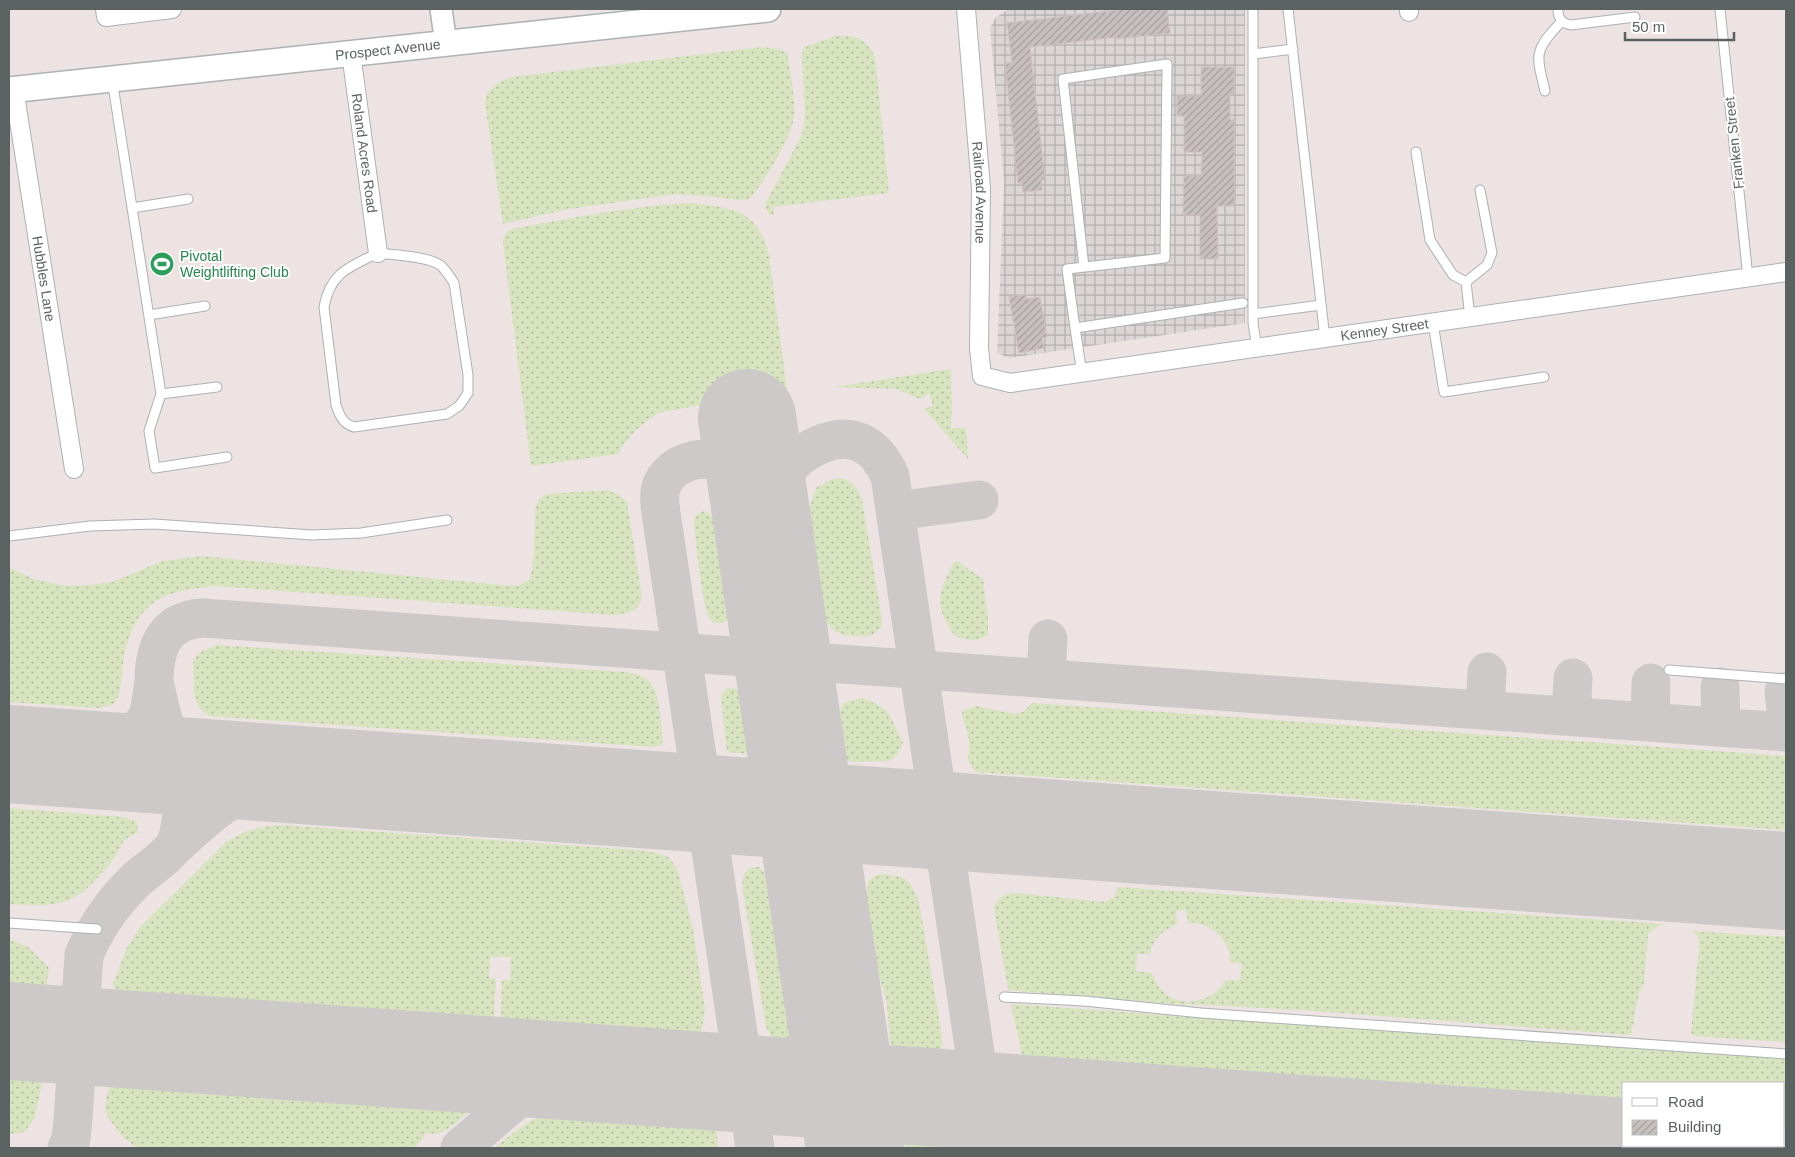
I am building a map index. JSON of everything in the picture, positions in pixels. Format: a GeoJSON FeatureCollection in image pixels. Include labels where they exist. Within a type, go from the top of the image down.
{"type":"FeatureCollection","features":[{"type":"Feature","properties":{"kind":"main road","name":"Prospect Avenue"},"geometry":{"type":"LineString","coordinates":[[12,90],[768,9]]}},
{"type":"Feature","properties":{"kind":"street"},"geometry":{"type":"LineString","coordinates":[[105,9],[106,17],[172,9]]}},
{"type":"Feature","properties":{"kind":"street"},"geometry":{"type":"LineString","coordinates":[[441,9],[446,44]]}},
{"type":"Feature","properties":{"kind":"street","name":"Railroad Avenue"},"geometry":{"type":"LineString","coordinates":[[966,9],[981,188],[979,349],[982,376]]}},
{"type":"Feature","properties":{"kind":"street","name":"Roland Acres Road"},"geometry":{"type":"LineString","coordinates":[[352,53],[378,253]]}},
{"type":"Feature","properties":{"kind":"street","name":"Hubbles Lane"},"geometry":{"type":"LineString","coordinates":[[12,90],[74,469]]}},
{"type":"Feature","properties":{"kind":"street","name":"Kenney Street"},"geometry":{"type":"LineString","coordinates":[[982,376],[1010,383],[1082,374],[1786,272]]}},
{"type":"Feature","properties":{"kind":"lane"},"geometry":{"type":"LineString","coordinates":[[1253,9],[1253,314],[1257,348]]}},
{"type":"Feature","properties":{"kind":"lane"},"geometry":{"type":"LineString","coordinates":[[1288,9],[1325,339]]}},
{"type":"Feature","properties":{"kind":"lane"},"geometry":{"type":"LineString","coordinates":[[1558,9],[1559,18],[1566,24],[1635,17]]}},
{"type":"Feature","properties":{"kind":"lane","name":"Franken Street"},"geometry":{"type":"LineString","coordinates":[[1720,9],[1748,278]]}},
{"type":"Feature","properties":{"kind":"lane"},"geometry":{"type":"LineString","coordinates":[[1545,91],[1540,51],[1562,21]]}},
{"type":"Feature","properties":{"kind":"lane"},"geometry":{"type":"LineString","coordinates":[[1253,54],[1293,50]]}},
{"type":"Feature","properties":{"kind":"lane"},"geometry":{"type":"LineString","coordinates":[[1082,374],[1066,269],[1084,267],[1165,258],[1167,64],[1063,78],[1084,267]]}},
{"type":"Feature","properties":{"kind":"lane"},"geometry":{"type":"LineString","coordinates":[[112,79],[161,394],[149,431],[155,468],[227,457]]}},
{"type":"Feature","properties":{"kind":"lane"},"geometry":{"type":"LineString","coordinates":[[1416,152],[1430,240],[1453,275],[1466,282]]}},
{"type":"Feature","properties":{"kind":"lane"},"geometry":{"type":"LineString","coordinates":[[1466,282],[1487,265],[1492,253],[1480,190]]}},
{"type":"Feature","properties":{"kind":"lane"},"geometry":{"type":"LineString","coordinates":[[132,208],[188,199]]}},
{"type":"Feature","properties":{"kind":"lane"},"geometry":{"type":"LineString","coordinates":[[378,253],[425,260],[438,264],[448,272],[454,284],[468,375],[468,393],[459,406],[448,414],[354,427],[347,425],[341,419],[336,405],[324,307],[326,292],[336,277],[354,264],[378,253]]}},
{"type":"Feature","properties":{"kind":"lane"},"geometry":{"type":"LineString","coordinates":[[1466,282],[1470,318]]}},
{"type":"Feature","properties":{"kind":"lane"},"geometry":{"type":"LineString","coordinates":[[1075,328],[1243,303]]}},
{"type":"Feature","properties":{"kind":"lane"},"geometry":{"type":"LineString","coordinates":[[1253,314],[1321,305]]}},
{"type":"Feature","properties":{"kind":"lane"},"geometry":{"type":"LineString","coordinates":[[149,315],[205,306]]}},
{"type":"Feature","properties":{"kind":"lane"},"geometry":{"type":"LineString","coordinates":[[1433,323],[1444,392],[1544,377]]}},
{"type":"Feature","properties":{"kind":"lane"},"geometry":{"type":"LineString","coordinates":[[161,394],[217,387]]}},
{"type":"Feature","properties":{"kind":"lane"},"geometry":{"type":"LineString","coordinates":[[9,536],[90,526],[154,524],[312,535],[361,533],[446,520]]}},
{"type":"Feature","properties":{"kind":"lane"},"geometry":{"type":"LineString","coordinates":[[1669,670],[1786,679]]}},
{"type":"Feature","properties":{"kind":"lane"},"geometry":{"type":"LineString","coordinates":[[9,923],[97,929]]}},
{"type":"Feature","properties":{"kind":"lane"},"geometry":{"type":"LineString","coordinates":[[1004,997],[1084,1001],[1211,1013],[1786,1054]]}},
{"type":"Feature","properties":{"kind":"shaded area"},"geometry":{"type":"Polygon","coordinates":[[[1245,9],[1245,323],[1009,358],[997,353],[1004,183],[990,28],[995,18],[1007,10],[1245,9]]]}},
{"type":"Feature","properties":{"kind":"green space"},"geometry":{"type":"Polygon","coordinates":[[[836,36],[850,36],[863,41],[875,56],[889,193],[773,207],[774,215],[770,215],[765,204],[802,135],[805,117],[802,54],[804,47],[836,36]]]}},
{"type":"Feature","properties":{"kind":"green space"},"geometry":{"type":"Polygon","coordinates":[[[762,47],[779,49],[787,53],[793,88],[794,115],[781,151],[761,184],[749,199],[738,200],[676,194],[569,209],[503,224],[485,103],[487,93],[498,83],[512,77],[762,47]]]}},
{"type":"Feature","properties":{"kind":"green space"},"geometry":{"type":"Polygon","coordinates":[[[690,203],[731,210],[750,220],[758,228],[769,255],[787,390],[661,412],[636,430],[618,454],[531,466],[503,243],[505,234],[512,229],[578,217],[645,207],[690,203]]]}},
{"type":"Feature","properties":{"kind":"green space"},"geometry":{"type":"Polygon","coordinates":[[[951,369],[951,428],[966,428],[968,459],[924,409],[933,406],[929,393],[920,399],[896,389],[834,387],[951,369]]]}},
{"type":"Feature","properties":{"kind":"green space"},"geometry":{"type":"Polygon","coordinates":[[[843,478],[857,489],[863,506],[882,619],[881,628],[870,636],[846,635],[834,631],[825,620],[822,612],[809,509],[816,488],[833,479],[843,478]]]}},
{"type":"Feature","properties":{"kind":"green space"},"geometry":{"type":"Polygon","coordinates":[[[608,490],[619,495],[627,502],[642,597],[638,607],[632,612],[614,615],[213,586],[167,595],[152,604],[137,620],[125,651],[120,692],[112,705],[98,708],[9,702],[9,567],[33,579],[66,586],[91,585],[112,582],[163,561],[201,556],[518,586],[529,580],[532,570],[535,510],[538,500],[546,494],[608,490]]]}},
{"type":"Feature","properties":{"kind":"green space"},"geometry":{"type":"Polygon","coordinates":[[[704,511],[709,513],[714,520],[729,610],[727,620],[720,623],[712,621],[707,613],[700,573],[694,523],[695,516],[704,511]]]}},
{"type":"Feature","properties":{"kind":"green space"},"geometry":{"type":"Polygon","coordinates":[[[957,561],[983,579],[988,634],[980,639],[967,639],[955,636],[943,616],[940,599],[941,591],[954,562],[957,561]]]}},
{"type":"Feature","properties":{"kind":"green space"},"geometry":{"type":"Polygon","coordinates":[[[217,645],[626,672],[646,678],[654,688],[660,711],[663,741],[661,745],[652,747],[209,716],[199,708],[194,696],[193,660],[202,651],[217,645]]]}},
{"type":"Feature","properties":{"kind":"green space"},"geometry":{"type":"Polygon","coordinates":[[[726,689],[738,690],[743,697],[752,753],[750,754],[728,752],[726,747],[721,696],[726,689]]]}},
{"type":"Feature","properties":{"kind":"green space"},"geometry":{"type":"Polygon","coordinates":[[[862,698],[879,706],[889,714],[903,743],[897,755],[890,761],[855,762],[847,760],[844,756],[839,728],[839,714],[845,702],[862,698]]]}},
{"type":"Feature","properties":{"kind":"green space"},"geometry":{"type":"Polygon","coordinates":[[[1032,703],[1786,756],[1786,830],[976,772],[968,760],[969,742],[962,714],[963,710],[976,706],[1015,714],[1023,712],[1032,703]]]}},
{"type":"Feature","properties":{"kind":"green space"},"geometry":{"type":"Polygon","coordinates":[[[9,808],[124,817],[137,822],[138,833],[125,840],[112,861],[79,895],[68,900],[43,905],[9,904],[9,808]]]}},
{"type":"Feature","properties":{"kind":"green space"},"geometry":{"type":"Polygon","coordinates":[[[280,825],[637,850],[668,857],[677,868],[693,929],[705,1008],[702,1030],[694,1037],[682,1041],[633,1044],[500,1034],[502,980],[510,980],[511,957],[490,957],[489,978],[496,979],[493,1035],[135,1008],[127,1004],[116,992],[113,983],[127,948],[141,926],[226,842],[252,830],[280,825]]]}},
{"type":"Feature","properties":{"kind":"green space"},"geometry":{"type":"Polygon","coordinates":[[[752,867],[759,867],[765,874],[779,960],[793,1028],[794,1042],[791,1049],[786,1050],[779,1046],[771,1037],[766,1026],[742,884],[743,877],[752,867]]]}},
{"type":"Feature","properties":{"kind":"green space"},"geometry":{"type":"Polygon","coordinates":[[[885,874],[908,881],[914,889],[919,902],[942,1035],[942,1045],[939,1054],[932,1059],[903,1060],[896,1055],[890,1042],[887,1004],[875,961],[866,898],[869,880],[877,875],[885,874]]]}},
{"type":"Feature","properties":{"kind":"green space"},"geometry":{"type":"Polygon","coordinates":[[[1118,887],[1664,924],[1656,927],[1648,934],[1644,984],[1639,992],[1631,1035],[1300,1010],[1188,1004],[1188,1002],[1210,996],[1218,990],[1225,980],[1240,980],[1242,963],[1230,962],[1228,948],[1220,936],[1211,928],[1200,924],[1188,923],[1186,910],[1176,911],[1177,924],[1167,929],[1156,939],[1150,954],[1137,954],[1136,971],[1152,973],[1165,994],[1174,999],[1187,1002],[1187,1005],[1008,990],[994,909],[999,899],[1005,895],[1016,893],[1105,902],[1114,896],[1118,887]]]}},
{"type":"Feature","properties":{"kind":"green space"},"geometry":{"type":"Polygon","coordinates":[[[1692,931],[1786,937],[1786,1042],[1694,1036],[1691,1032],[1699,947],[1698,936],[1692,931]]]}},
{"type":"Feature","properties":{"kind":"green space"},"geometry":{"type":"Polygon","coordinates":[[[9,939],[28,947],[49,968],[44,1000],[28,1002],[9,1000],[9,939]]]}},
{"type":"Feature","properties":{"kind":"green space"},"geometry":{"type":"Polygon","coordinates":[[[1011,1004],[1786,1059],[1786,1127],[1785,1082],[1622,1082],[1622,1115],[1241,1087],[1043,1070],[1031,1066],[1023,1060],[1011,1004]]]}},
{"type":"Feature","properties":{"kind":"green space"},"geometry":{"type":"Polygon","coordinates":[[[9,1063],[31,1065],[39,1071],[42,1084],[35,1117],[25,1132],[9,1134],[9,1063]]]}},
{"type":"Feature","properties":{"kind":"green space"},"geometry":{"type":"Polygon","coordinates":[[[147,1076],[400,1093],[474,1100],[478,1101],[478,1103],[453,1126],[438,1134],[425,1133],[423,1139],[414,1148],[144,1148],[134,1146],[121,1135],[107,1116],[105,1104],[109,1088],[117,1081],[147,1076]]]}},
{"type":"Feature","properties":{"kind":"green space"},"geometry":{"type":"Polygon","coordinates":[[[588,1107],[690,1115],[706,1122],[717,1132],[718,1148],[495,1148],[537,1118],[559,1111],[588,1107]]]}},
{"type":"Feature","properties":{"kind":"green space"},"geometry":{"type":"Polygon","coordinates":[[[907,1131],[920,1131],[940,1136],[946,1139],[954,1148],[905,1148],[903,1136],[907,1131]]]}},
{"type":"Feature","properties":{"kind":"building"},"geometry":{"type":"Polygon","coordinates":[[[1126,9],[1167,9],[1170,33],[1030,47],[1045,180],[1041,180],[1042,190],[1023,192],[1022,183],[1018,183],[1005,63],[1012,63],[1007,23],[1126,9]]]}},
{"type":"Feature","properties":{"kind":"building"},"geometry":{"type":"Polygon","coordinates":[[[1201,67],[1234,67],[1234,94],[1230,94],[1230,120],[1234,120],[1235,206],[1217,206],[1218,259],[1200,259],[1200,215],[1183,215],[1184,176],[1201,176],[1202,152],[1184,152],[1184,116],[1177,116],[1177,96],[1201,96],[1201,67]]]}},
{"type":"Feature","properties":{"kind":"building"},"geometry":{"type":"Polygon","coordinates":[[[1026,294],[1027,299],[1040,297],[1047,337],[1042,338],[1044,348],[1019,353],[1009,297],[1026,294]]]}},
{"type":"Feature","properties":{"kind":"taxiway"},"geometry":{"type":"LineString","coordinates":[[763,527],[780,480],[784,474],[791,464],[819,445],[842,439],[862,443],[878,456],[890,476],[989,1148]]}},
{"type":"Feature","properties":{"kind":"taxiway"},"geometry":{"type":"LineString","coordinates":[[755,1148],[660,506],[661,487],[670,473],[685,463],[702,459],[719,462],[735,474],[741,482],[752,501],[763,527]]}},
{"type":"Feature","properties":{"kind":"taxiway"},"geometry":{"type":"LineString","coordinates":[[895,511],[979,500]]}},
{"type":"Feature","properties":{"kind":"taxiway"},"geometry":{"type":"LineString","coordinates":[[67,1148],[71,1139],[73,1119],[84,955],[94,934],[113,905],[137,879],[172,849],[179,833],[182,800],[154,682],[156,658],[164,638],[179,624],[190,620],[203,618],[1786,732]]}},
{"type":"Feature","properties":{"kind":"taxiway"},"geometry":{"type":"LineString","coordinates":[[1046,678],[1048,639]]}},
{"type":"Feature","properties":{"kind":"taxiway"},"geometry":{"type":"LineString","coordinates":[[1485,710],[1487,672]]}},
{"type":"Feature","properties":{"kind":"taxiway"},"geometry":{"type":"LineString","coordinates":[[1571,716],[1573,678]]}},
{"type":"Feature","properties":{"kind":"taxiway"},"geometry":{"type":"LineString","coordinates":[[83,756],[103,757],[121,747],[138,732],[149,714],[154,682]]}},
{"type":"Feature","properties":{"kind":"taxiway"},"geometry":{"type":"LineString","coordinates":[[1650,722],[1651,683]]}},
{"type":"Feature","properties":{"kind":"taxiway"},"geometry":{"type":"LineString","coordinates":[[1720,687],[1721,727]]}},
{"type":"Feature","properties":{"kind":"taxiway"},"geometry":{"type":"LineString","coordinates":[[1784,692],[1786,710]]}},
{"type":"Feature","properties":{"kind":"taxiway"},"geometry":{"type":"LineString","coordinates":[[164,723],[174,740],[186,752],[200,760],[233,768],[286,771]]}},
{"type":"Feature","properties":{"kind":"taxiway"},"geometry":{"type":"LineString","coordinates":[[9,757],[137,768],[152,774],[170,788],[183,808]]}},
{"type":"Feature","properties":{"kind":"taxiway"},"geometry":{"type":"LineString","coordinates":[[173,848],[206,818],[230,800],[256,785],[278,778],[302,777],[435,787]]}},
{"type":"Feature","properties":{"kind":"taxiway"},"geometry":{"type":"LineString","coordinates":[[460,1148],[529,1089],[548,1079],[568,1075],[737,1087]]}},
{"type":"Feature","properties":{"kind":"taxiway"},"geometry":{"type":"LineString","coordinates":[[1087,1148],[1129,1112]]}},
{"type":"Feature","properties":{"kind":"runway"},"geometry":{"type":"LineString","coordinates":[[747,418],[855,1148]]}},
{"type":"Feature","properties":{"kind":"runway"},"geometry":{"type":"LineString","coordinates":[[9,754],[1786,881]]}},
{"type":"Feature","properties":{"kind":"runway"},"geometry":{"type":"LineString","coordinates":[[9,1031],[1622,1147]]}},
{"type":"Feature","properties":{"kind":"runway"},"geometry":{"type":"LineString","coordinates":[[1625,1147],[1639,1148]]}},
{"type":"Feature","properties":{"kind":"place","name":"Pivotal Weightlifting Club"},"geometry":{"type":"Point","coordinates":[162,264]}}]}
